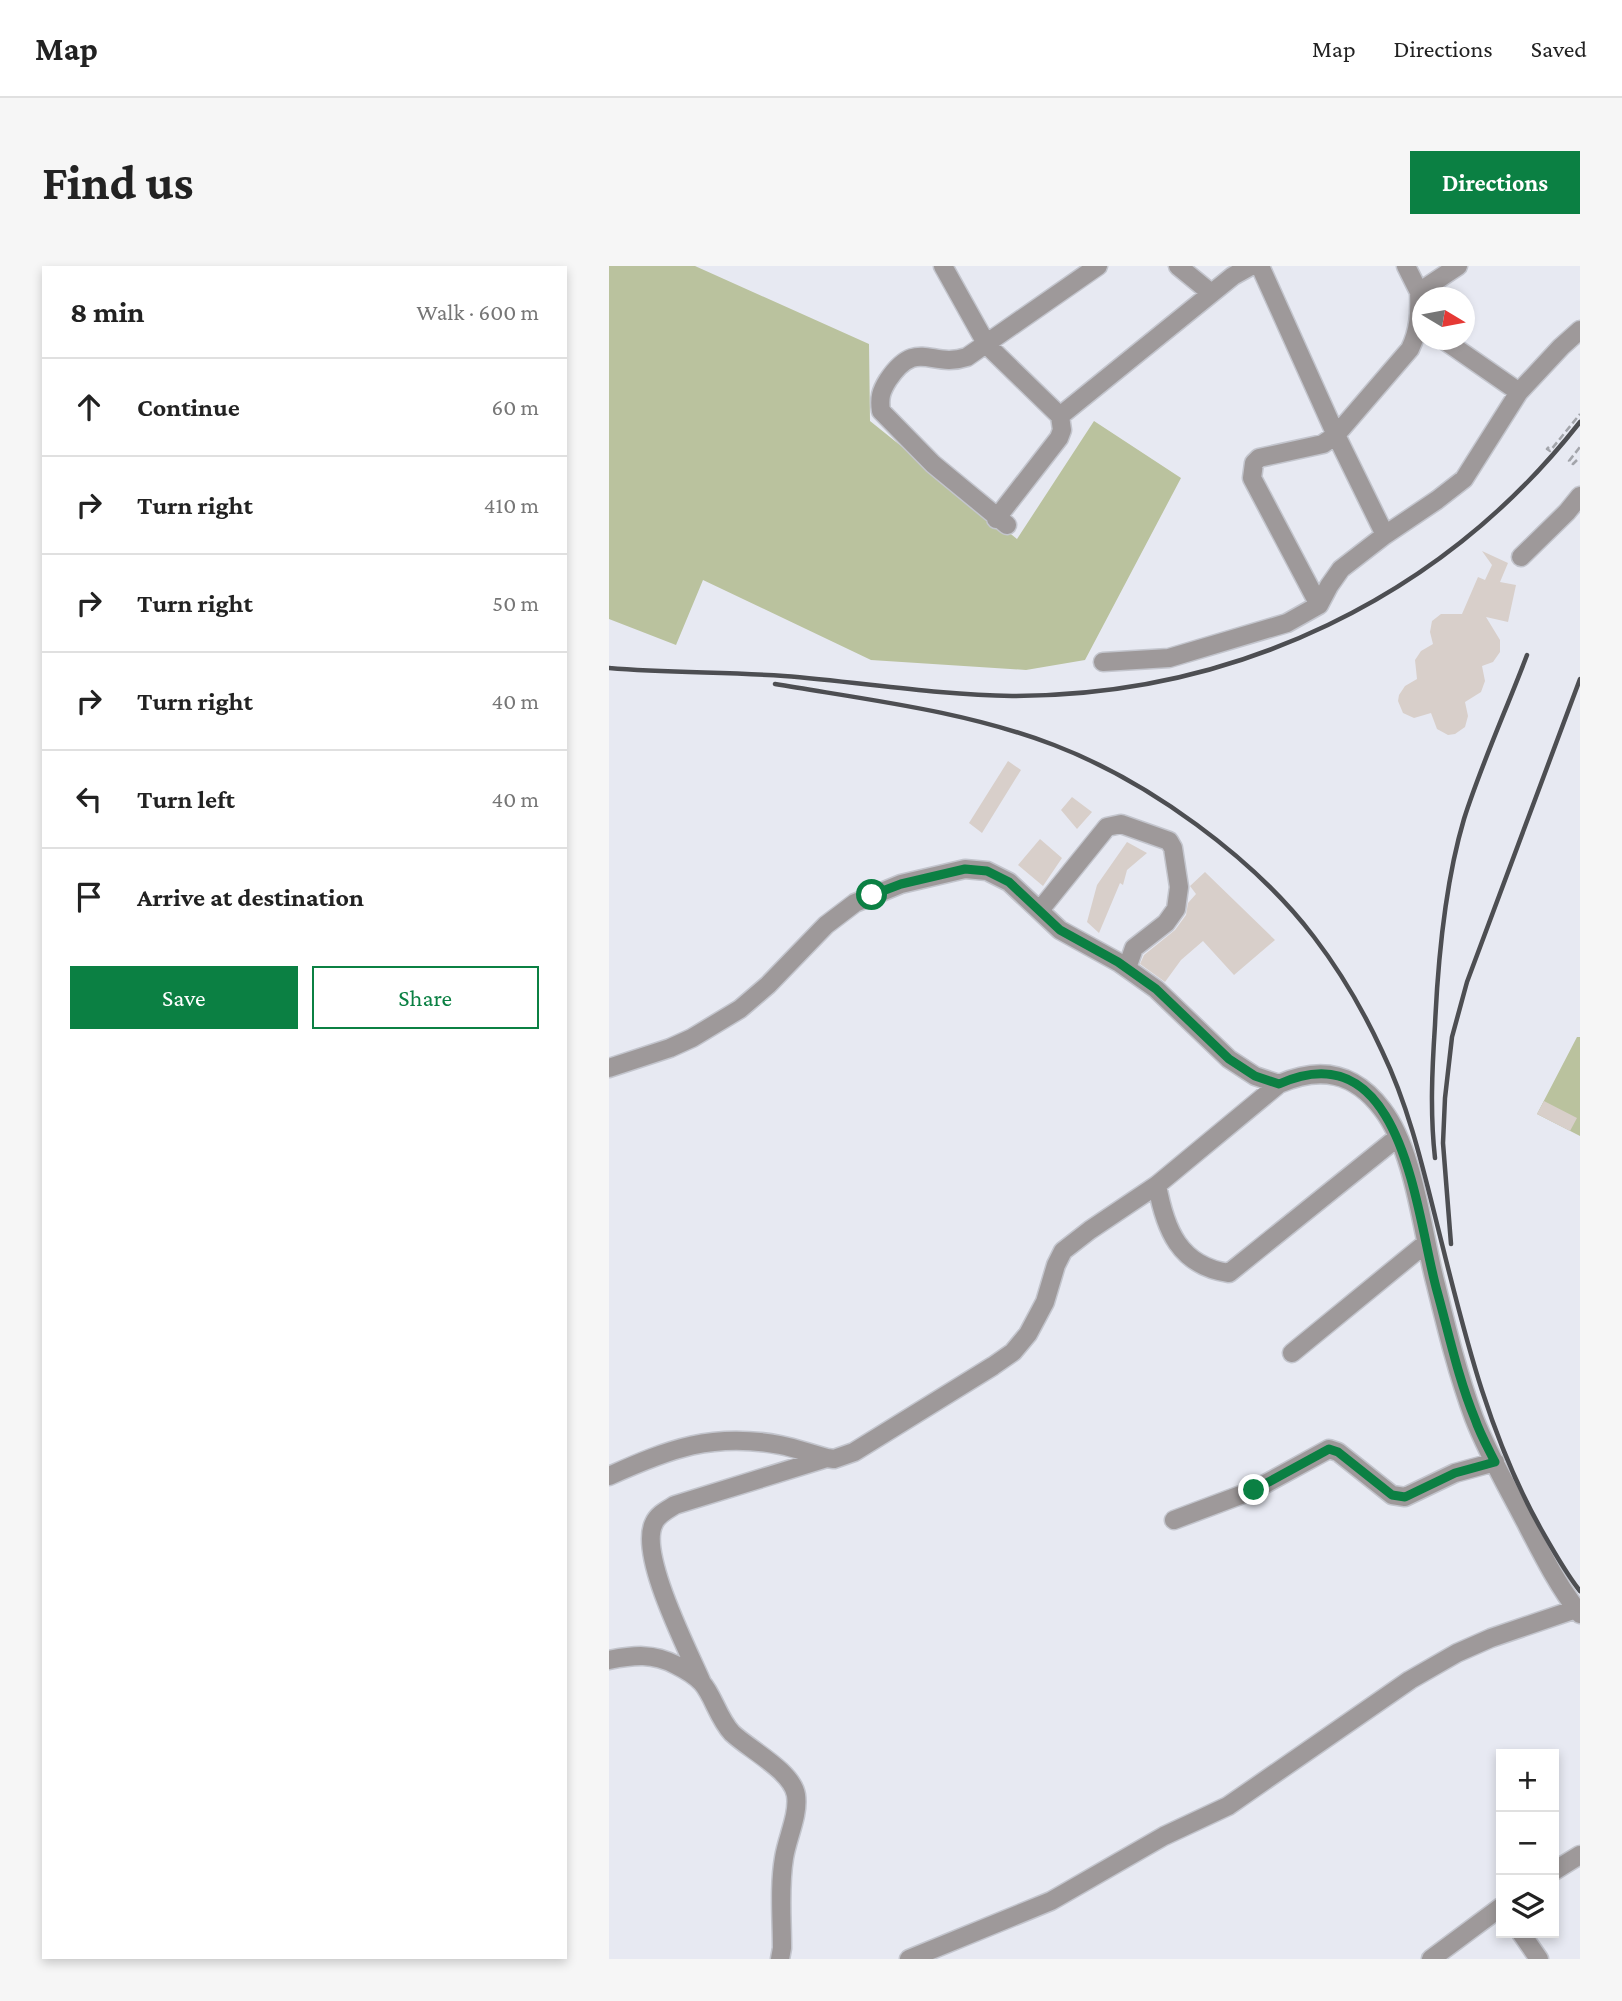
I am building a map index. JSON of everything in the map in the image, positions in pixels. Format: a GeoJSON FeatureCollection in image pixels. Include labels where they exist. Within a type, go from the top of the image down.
{"type":"FeatureCollection","features":[{"type":"Feature","properties":{"kind":"street"},"geometry":{"type":"LineString","coordinates":[[943,266],[987,345],[1060,416],[1062,430],[1059,438],[1002,522],[933,464],[881,411],[879,400],[889,378],[906,360],[915,356],[955,361],[967,357],[987,345],[1098,266]]}},
{"type":"Feature","properties":{"kind":"street"},"geometry":{"type":"LineString","coordinates":[[1178,266],[1211,293]]}},
{"type":"Feature","properties":{"kind":"street"},"geometry":{"type":"LineString","coordinates":[[1060,416],[1211,293],[1251,266]]}},
{"type":"Feature","properties":{"kind":"street"},"geometry":{"type":"LineString","coordinates":[[1260,266],[1336,435],[1385,535]]}},
{"type":"Feature","properties":{"kind":"street"},"geometry":{"type":"LineString","coordinates":[[1406,266],[1416,287]]}},
{"type":"Feature","properties":{"kind":"street"},"geometry":{"type":"LineString","coordinates":[[1432,287],[1458,266]]}},
{"type":"Feature","properties":{"kind":"street"},"geometry":{"type":"LineString","coordinates":[[1104,662],[1169,658],[1287,623],[1319,606],[1341,569],[1464,479],[1519,393],[1580,330]]}},
{"type":"Feature","properties":{"kind":"street"},"geometry":{"type":"LineString","coordinates":[[1319,606],[1252,478],[1254,463],[1259,458],[1323,444],[1336,435],[1412,345]]}},
{"type":"Feature","properties":{"kind":"street"},"geometry":{"type":"LineString","coordinates":[[1458,350],[1519,393]]}},
{"type":"Feature","properties":{"kind":"street"},"geometry":{"type":"LineString","coordinates":[[1521,557],[1580,496]]}},
{"type":"Feature","properties":{"kind":"street"},"geometry":{"type":"LineString","coordinates":[[1041,910],[1107,827],[1121,824],[1169,841],[1173,848],[1179,887],[1176,909],[1166,923],[1134,948],[1127,968]]}},
{"type":"Feature","properties":{"kind":"street"},"geometry":{"type":"LineString","coordinates":[[609,1068],[670,1048],[740,1009],[841,912],[872,895],[901,884],[965,869],[987,871],[1009,882],[1060,930],[1127,968],[1156,989],[1229,1059],[1255,1076],[1279,1084]]}},
{"type":"Feature","properties":{"kind":"street"},"geometry":{"type":"LineString","coordinates":[[780,1959],[781,1878],[796,1796],[777,1768],[731,1732],[702,1683],[655,1568],[650,1541],[653,1524],[661,1514],[675,1505],[854,1452],[993,1366],[1013,1352],[1037,1320],[1063,1251],[1157,1185],[1279,1084],[1300,1074],[1328,1073],[1350,1082],[1368,1093],[1384,1111],[1398,1136],[1419,1206],[1425,1244],[1460,1377],[1475,1420],[1538,1546],[1578,1612],[1491,1638],[1457,1653],[1410,1680],[1228,1806],[1164,1836],[1051,1901],[909,1959]]}},
{"type":"Feature","properties":{"kind":"street"},"geometry":{"type":"LineString","coordinates":[[1157,1185],[1162,1212],[1171,1235],[1183,1252],[1207,1266],[1229,1273],[1398,1136]]}},
{"type":"Feature","properties":{"kind":"street"},"geometry":{"type":"LineString","coordinates":[[1292,1353],[1425,1244]]}},
{"type":"Feature","properties":{"kind":"street"},"geometry":{"type":"LineString","coordinates":[[609,1476],[681,1447],[710,1441],[764,1442],[827,1458]]}},
{"type":"Feature","properties":{"kind":"street"},"geometry":{"type":"LineString","coordinates":[[1174,1520],[1254,1490],[1329,1449],[1338,1452],[1392,1495],[1401,1498],[1455,1473],[1495,1462]]}},
{"type":"Feature","properties":{"kind":"street"},"geometry":{"type":"LineString","coordinates":[[609,1660],[638,1654],[660,1657],[679,1666],[702,1683]]}},
{"type":"Feature","properties":{"kind":"street"},"geometry":{"type":"LineString","coordinates":[[1559,1868],[1580,1855]]}},
{"type":"Feature","properties":{"kind":"street"},"geometry":{"type":"LineString","coordinates":[[1431,1959],[1496,1911]]}},
{"type":"Feature","properties":{"kind":"street"},"geometry":{"type":"LineString","coordinates":[[1524,1938],[1539,1959]]}},
{"type":"Feature","properties":{"kind":"path"},"geometry":{"type":"LineString","coordinates":[[1549,447],[1547,449],[1550,451],[1580,414]]}},
{"type":"Feature","properties":{"kind":"path"},"geometry":{"type":"LineString","coordinates":[[1577,460],[1573,464],[1569,461],[1580,447]]}},
{"type":"Feature","properties":{"kind":"green space"},"geometry":{"type":"Polygon","coordinates":[[[609,266],[695,266],[869,344],[870,421],[1017,539],[1094,421],[1181,478],[1085,660],[1026,670],[871,660],[703,580],[676,645],[609,619],[609,266]]]}},
{"type":"Feature","properties":{"kind":"green space"},"geometry":{"type":"Polygon","coordinates":[[[1577,1037],[1580,1037],[1580,1136],[1537,1114],[1577,1037]]]}},
{"type":"Feature","properties":{"kind":"building"},"geometry":{"type":"Polygon","coordinates":[[[1482,551],[1508,563],[1500,582],[1516,585],[1508,622],[1486,617],[1500,640],[1500,652],[1493,662],[1482,666],[1485,681],[1481,692],[1465,702],[1468,716],[1465,727],[1448,735],[1437,729],[1431,713],[1414,718],[1403,713],[1398,701],[1399,695],[1405,686],[1417,679],[1415,660],[1421,651],[1433,644],[1430,632],[1432,621],[1441,614],[1462,614],[1478,577],[1485,580],[1492,565],[1482,551]]]}},
{"type":"Feature","properties":{"kind":"building"},"geometry":{"type":"Polygon","coordinates":[[[1008,761],[1021,770],[982,833],[969,823],[1008,761]]]}},
{"type":"Feature","properties":{"kind":"building"},"geometry":{"type":"Polygon","coordinates":[[[1072,797],[1092,812],[1077,829],[1061,810],[1072,797]]]}},
{"type":"Feature","properties":{"kind":"building"},"geometry":{"type":"Polygon","coordinates":[[[1040,839],[1062,858],[1043,886],[1018,865],[1040,839]]]}},
{"type":"Feature","properties":{"kind":"building"},"geometry":{"type":"Polygon","coordinates":[[[1127,842],[1147,853],[1127,870],[1123,885],[1120,883],[1099,933],[1087,922],[1097,885],[1127,842]]]}},
{"type":"Feature","properties":{"kind":"building"},"geometry":{"type":"Polygon","coordinates":[[[1205,872],[1275,940],[1234,975],[1203,941],[1181,960],[1165,982],[1140,964],[1144,955],[1175,930],[1186,915],[1188,903],[1196,894],[1190,886],[1205,872]]]}},
{"type":"Feature","properties":{"kind":"building"},"geometry":{"type":"Polygon","coordinates":[[[1544,1101],[1577,1118],[1570,1131],[1537,1114],[1544,1101]]]}},
{"type":"Feature","properties":{"kind":"railway"},"geometry":{"type":"LineString","coordinates":[[609,668],[784,676],[927,691],[1012,696],[1095,691],[1175,678],[1253,656],[1328,625],[1398,586],[1464,539],[1525,484],[1580,422]]}},
{"type":"Feature","properties":{"kind":"railway"},"geometry":{"type":"LineString","coordinates":[[1435,1158],[1432,1092],[1436,1000],[1443,921],[1452,869],[1471,799],[1527,655]]}},
{"type":"Feature","properties":{"kind":"railway"},"geometry":{"type":"LineString","coordinates":[[1451,1244],[1443,1143],[1452,1037],[1467,982],[1580,679]]}},
{"type":"Feature","properties":{"kind":"railway"},"geometry":{"type":"LineString","coordinates":[[775,684],[986,723],[1090,760],[1161,800],[1196,824],[1261,878],[1289,907],[1342,978],[1392,1072],[1415,1138],[1468,1344],[1492,1420],[1522,1493],[1555,1553],[1580,1591]]}},
{"type":"Feature","properties":{"kind":"route"},"geometry":{"type":"LineString","coordinates":[[872,895],[901,884],[965,869],[987,871],[1009,882],[1060,930],[1118,962],[1156,989],[1229,1059],[1255,1076],[1279,1084],[1300,1074],[1328,1073],[1368,1093],[1384,1111],[1404,1151],[1460,1377],[1475,1420],[1495,1462],[1455,1473],[1401,1498],[1392,1495],[1338,1452],[1329,1449],[1254,1490]]}}]}
